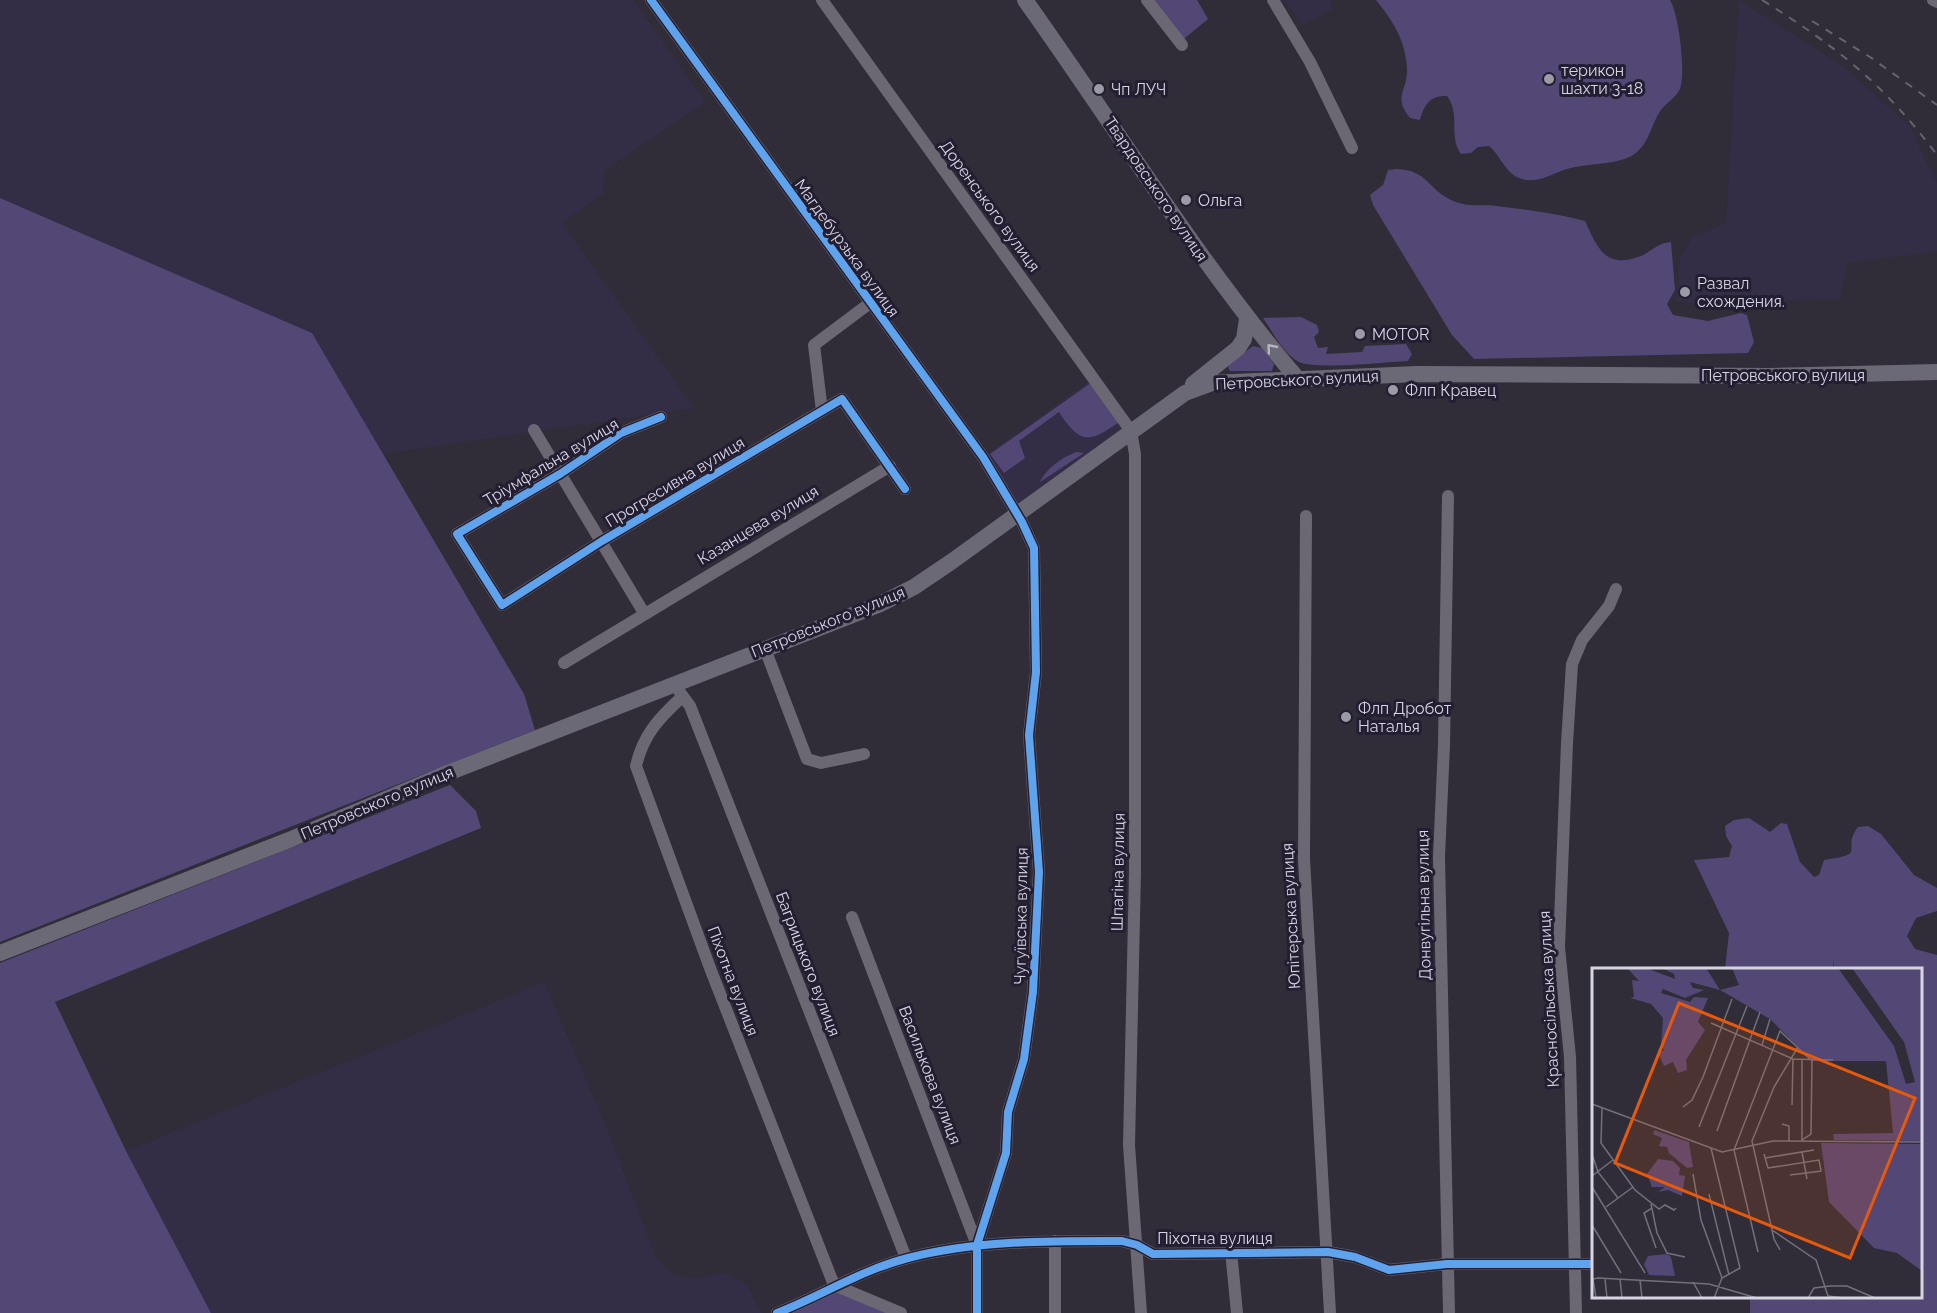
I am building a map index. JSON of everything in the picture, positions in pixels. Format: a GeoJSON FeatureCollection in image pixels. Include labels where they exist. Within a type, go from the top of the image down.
{"type":"FeatureCollection","features":[{"type":"Feature","properties":{"kind":"main road","name":"Твардовського вулиця"},"geometry":{"type":"LineString","coordinates":[[1024,0],[1247,319],[1296,377]]}},
{"type":"Feature","properties":{"kind":"main road"},"geometry":{"type":"LineString","coordinates":[[1158,412],[1227,358],[1244,339],[1247,319]]}},
{"type":"Feature","properties":{"kind":"main road","name":"Петровського вулиця"},"geometry":{"type":"LineString","coordinates":[[0,953],[679,691],[765,649],[868,609],[914,587],[1131,431],[1198,387],[1228,382],[1296,377],[1416,374],[1770,376],[1937,372]]}},
{"type":"Feature","properties":{"kind":"street","name":"Магдебурзька вулиця"},"geometry":{"type":"LineString","coordinates":[[651,0],[983,457],[1017,514]]}},
{"type":"Feature","properties":{"kind":"street","name":"Доренського вулиця"},"geometry":{"type":"LineString","coordinates":[[822,0],[1131,431]]}},
{"type":"Feature","properties":{"kind":"street"},"geometry":{"type":"LineString","coordinates":[[1147,0],[1182,45]]}},
{"type":"Feature","properties":{"kind":"street"},"geometry":{"type":"LineString","coordinates":[[1273,0],[1310,62],[1352,148]]}},
{"type":"Feature","properties":{"kind":"street"},"geometry":{"type":"LineString","coordinates":[[822,411],[814,345],[870,303]]}},
{"type":"Feature","properties":{"kind":"street"},"geometry":{"type":"LineString","coordinates":[[1227,358],[1224,370],[1228,382]]}},
{"type":"Feature","properties":{"kind":"street","name":"Прогресивна вулиця"},"geometry":{"type":"LineString","coordinates":[[457,534],[502,605],[602,541],[842,399],[905,489]]}},
{"type":"Feature","properties":{"kind":"street","name":"Тріумфальна вулиця"},"geometry":{"type":"LineString","coordinates":[[457,534],[560,474],[621,433],[661,417]]}},
{"type":"Feature","properties":{"kind":"street"},"geometry":{"type":"LineString","coordinates":[[534,430],[644,613]]}},
{"type":"Feature","properties":{"kind":"street","name":"Шпагіна вулиця"},"geometry":{"type":"LineString","coordinates":[[1131,431],[1136,454],[1135,872],[1129,1145],[1141,1313]]}},
{"type":"Feature","properties":{"kind":"street","name":"Казанцева вулиця"},"geometry":{"type":"LineString","coordinates":[[564,663],[890,466]]}},
{"type":"Feature","properties":{"kind":"street","name":"Донвугільна вулиця"},"geometry":{"type":"LineString","coordinates":[[1448,496],[1444,745],[1438,857],[1449,1313]]}},
{"type":"Feature","properties":{"kind":"street","name":"Чугуївська вулиця"},"geometry":{"type":"LineString","coordinates":[[977,1245],[1006,1153],[1008,1112],[1024,1059],[1033,992],[1039,872],[1029,735],[1036,672],[1034,548],[1017,514]]}},
{"type":"Feature","properties":{"kind":"street","name":"Юпітерська вулиця"},"geometry":{"type":"LineString","coordinates":[[1306,516],[1304,859],[1330,1313]]}},
{"type":"Feature","properties":{"kind":"street","name":"Красносільська вулиця"},"geometry":{"type":"LineString","coordinates":[[1576,1313],[1570,1057],[1559,947],[1567,742],[1572,664],[1582,640],[1609,606],[1616,589]]}},
{"type":"Feature","properties":{"kind":"street"},"geometry":{"type":"LineString","coordinates":[[765,649],[807,759],[821,763],[864,754]]}},
{"type":"Feature","properties":{"kind":"street","name":"Піхотна вулиця"},"geometry":{"type":"LineString","coordinates":[[679,691],[641,744],[636,765],[710,968],[834,1285]]}},
{"type":"Feature","properties":{"kind":"street","name":"Багрицького вулиця"},"geometry":{"type":"LineString","coordinates":[[679,691],[690,705],[906,1258]]}},
{"type":"Feature","properties":{"kind":"street","name":"Василькова вулиця"},"geometry":{"type":"LineString","coordinates":[[852,918],[977,1245]]}},
{"type":"Feature","properties":{"kind":"street"},"geometry":{"type":"LineString","coordinates":[[1055,1241],[1055,1313]]}},
{"type":"Feature","properties":{"kind":"street","name":"Піхотна вулиця"},"geometry":{"type":"LineString","coordinates":[[777,1313],[834,1285],[906,1258],[977,1245],[1055,1241],[1122,1241],[1137,1245],[1153,1254],[1232,1251],[1328,1252],[1355,1257],[1389,1270],[1447,1264],[1592,1264]]}},
{"type":"Feature","properties":{"kind":"street"},"geometry":{"type":"LineString","coordinates":[[977,1245],[977,1313]]}},
{"type":"Feature","properties":{"kind":"street"},"geometry":{"type":"LineString","coordinates":[[1232,1251],[1237,1313]]}},
{"type":"Feature","properties":{"kind":"street"},"geometry":{"type":"LineString","coordinates":[[834,1285],[901,1313]]}},
{"type":"Feature","properties":{"kind":"shaded area"},"geometry":{"type":"Polygon","coordinates":[[[0,0],[634,0],[705,102],[604,171],[603,194],[562,223],[694,408],[383,454],[312,333],[0,198],[0,0]]]}},
{"type":"Feature","properties":{"kind":"shaded area"},"geometry":{"type":"Polygon","coordinates":[[[1151,0],[1197,0],[1208,19],[1179,43],[1151,0]]]}},
{"type":"Feature","properties":{"kind":"shaded area"},"geometry":{"type":"Polygon","coordinates":[[[1284,0],[1330,0],[1332,10],[1303,25],[1284,0]]]}},
{"type":"Feature","properties":{"kind":"shaded area"},"geometry":{"type":"Polygon","coordinates":[[[1376,0],[1670,0],[1681,44],[1682,81],[1680,89],[1661,110],[1646,141],[1633,155],[1619,161],[1567,169],[1542,179],[1522,179],[1511,173],[1489,146],[1478,147],[1471,153],[1461,154],[1455,140],[1453,110],[1447,96],[1432,99],[1420,120],[1410,118],[1401,99],[1407,77],[1404,49],[1393,24],[1376,0]]]}},
{"type":"Feature","properties":{"kind":"shaded area"},"geometry":{"type":"Polygon","coordinates":[[[1739,0],[1846,68],[1910,127],[1937,183],[1937,251],[1847,263],[1840,299],[1696,304],[1676,301],[1680,259],[1692,237],[1726,223],[1739,0]]]}},
{"type":"Feature","properties":{"kind":"shaded area"},"geometry":{"type":"Polygon","coordinates":[[[1388,170],[1407,170],[1421,176],[1443,196],[1457,202],[1530,210],[1585,221],[1598,247],[1603,253],[1617,260],[1638,257],[1661,244],[1671,242],[1675,290],[1667,304],[1673,315],[1708,321],[1741,313],[1747,315],[1754,342],[1748,353],[1474,359],[1452,335],[1373,205],[1370,195],[1383,185],[1388,170]]]}},
{"type":"Feature","properties":{"kind":"shaded area"},"geometry":{"type":"Polygon","coordinates":[[[0,198],[312,333],[524,694],[535,730],[0,942],[0,198]]]}},
{"type":"Feature","properties":{"kind":"shaded area"},"geometry":{"type":"Polygon","coordinates":[[[1301,317],[1317,325],[1319,332],[1314,337],[1318,348],[1328,347],[1326,354],[1362,352],[1365,346],[1406,344],[1412,354],[1408,361],[1368,364],[1321,365],[1299,362],[1283,348],[1263,318],[1301,317]]]}},
{"type":"Feature","properties":{"kind":"shaded area"},"geometry":{"type":"Polygon","coordinates":[[[1253,346],[1262,348],[1274,364],[1272,371],[1230,371],[1228,367],[1231,362],[1253,346]]]}},
{"type":"Feature","properties":{"kind":"shaded area"},"geometry":{"type":"Polygon","coordinates":[[[1095,377],[1130,428],[1014,508],[983,457],[1095,377]]]}},
{"type":"Feature","properties":{"kind":"shaded area"},"geometry":{"type":"Polygon","coordinates":[[[1095,380],[1122,420],[1094,437],[1087,437],[1080,436],[1074,431],[1059,412],[1019,441],[1025,458],[1004,473],[990,454],[1095,380]]]}},
{"type":"Feature","properties":{"kind":"shaded area"},"geometry":{"type":"Polygon","coordinates":[[[1077,452],[1084,453],[1040,482],[1046,472],[1077,452]]]}},
{"type":"Feature","properties":{"kind":"shaded area"},"geometry":{"type":"Polygon","coordinates":[[[450,785],[476,811],[481,828],[55,1002],[126,1151],[211,1313],[0,1313],[0,963],[450,785]]]}},
{"type":"Feature","properties":{"kind":"shaded area"},"geometry":{"type":"Polygon","coordinates":[[[1749,818],[1770,832],[1781,823],[1787,824],[1800,862],[1814,877],[1819,875],[1824,860],[1846,856],[1850,853],[1853,835],[1858,827],[1868,826],[1881,834],[1914,875],[1937,888],[1937,911],[1916,918],[1907,936],[1915,949],[1937,955],[1937,1313],[1750,1313],[1750,1298],[1922,1298],[1922,968],[1834,968],[1833,959],[1833,968],[1725,968],[1729,933],[1694,860],[1729,857],[1732,846],[1726,836],[1725,826],[1734,820],[1749,818]]]}},
{"type":"Feature","properties":{"kind":"shaded area"},"geometry":{"type":"Polygon","coordinates":[[[544,982],[607,1129],[656,1258],[674,1275],[696,1278],[724,1273],[745,1283],[762,1313],[211,1313],[126,1151],[544,982]]]}},
{"type":"Feature","properties":{"kind":"shaded area"},"geometry":{"type":"Polygon","coordinates":[[[834,1285],[901,1313],[777,1313],[834,1285]]]}},
{"type":"Feature","properties":{"kind":"railway"},"geometry":{"type":"LineString","coordinates":[[1762,0],[1813,34],[1857,68],[1897,107],[1937,155]]}},
{"type":"Feature","properties":{"kind":"railway"},"geometry":{"type":"LineString","coordinates":[[1812,21],[1870,57],[1937,105]]}},
{"type":"Feature","properties":{"kind":"cycle path"},"geometry":{"type":"LineString","coordinates":[[651,0],[983,457],[1022,522],[1034,548],[1036,672],[1029,735],[1039,872],[1033,992],[1024,1059],[1008,1112],[1006,1153],[977,1245],[977,1313]]}},
{"type":"Feature","properties":{"kind":"cycle path"},"geometry":{"type":"LineString","coordinates":[[661,417],[621,433],[560,474],[457,534],[502,605],[602,541],[842,399],[905,489]]}},
{"type":"Feature","properties":{"kind":"cycle path"},"geometry":{"type":"LineString","coordinates":[[777,1313],[891,1263],[934,1252],[1014,1243],[1122,1241],[1137,1245],[1153,1254],[1328,1252],[1355,1257],[1389,1270],[1447,1264],[1592,1264]]}},
{"type":"Feature","properties":{"kind":"place","name":"терикон шахти 3-18"},"geometry":{"type":"Point","coordinates":[1549,79]}},
{"type":"Feature","properties":{"kind":"place","name":"Чп ЛУЧ"},"geometry":{"type":"Point","coordinates":[1099,89]}},
{"type":"Feature","properties":{"kind":"place","name":"Ольга"},"geometry":{"type":"Point","coordinates":[1186,200]}},
{"type":"Feature","properties":{"kind":"place","name":"Развал схождения."},"geometry":{"type":"Point","coordinates":[1685,292]}},
{"type":"Feature","properties":{"kind":"place","name":"MOTOR"},"geometry":{"type":"Point","coordinates":[1360,334]}},
{"type":"Feature","properties":{"kind":"place","name":"Флп Кравец"},"geometry":{"type":"Point","coordinates":[1393,390]}},
{"type":"Feature","properties":{"kind":"place","name":"Флп Дробот Наталья"},"geometry":{"type":"Point","coordinates":[1346,717]}}]}
